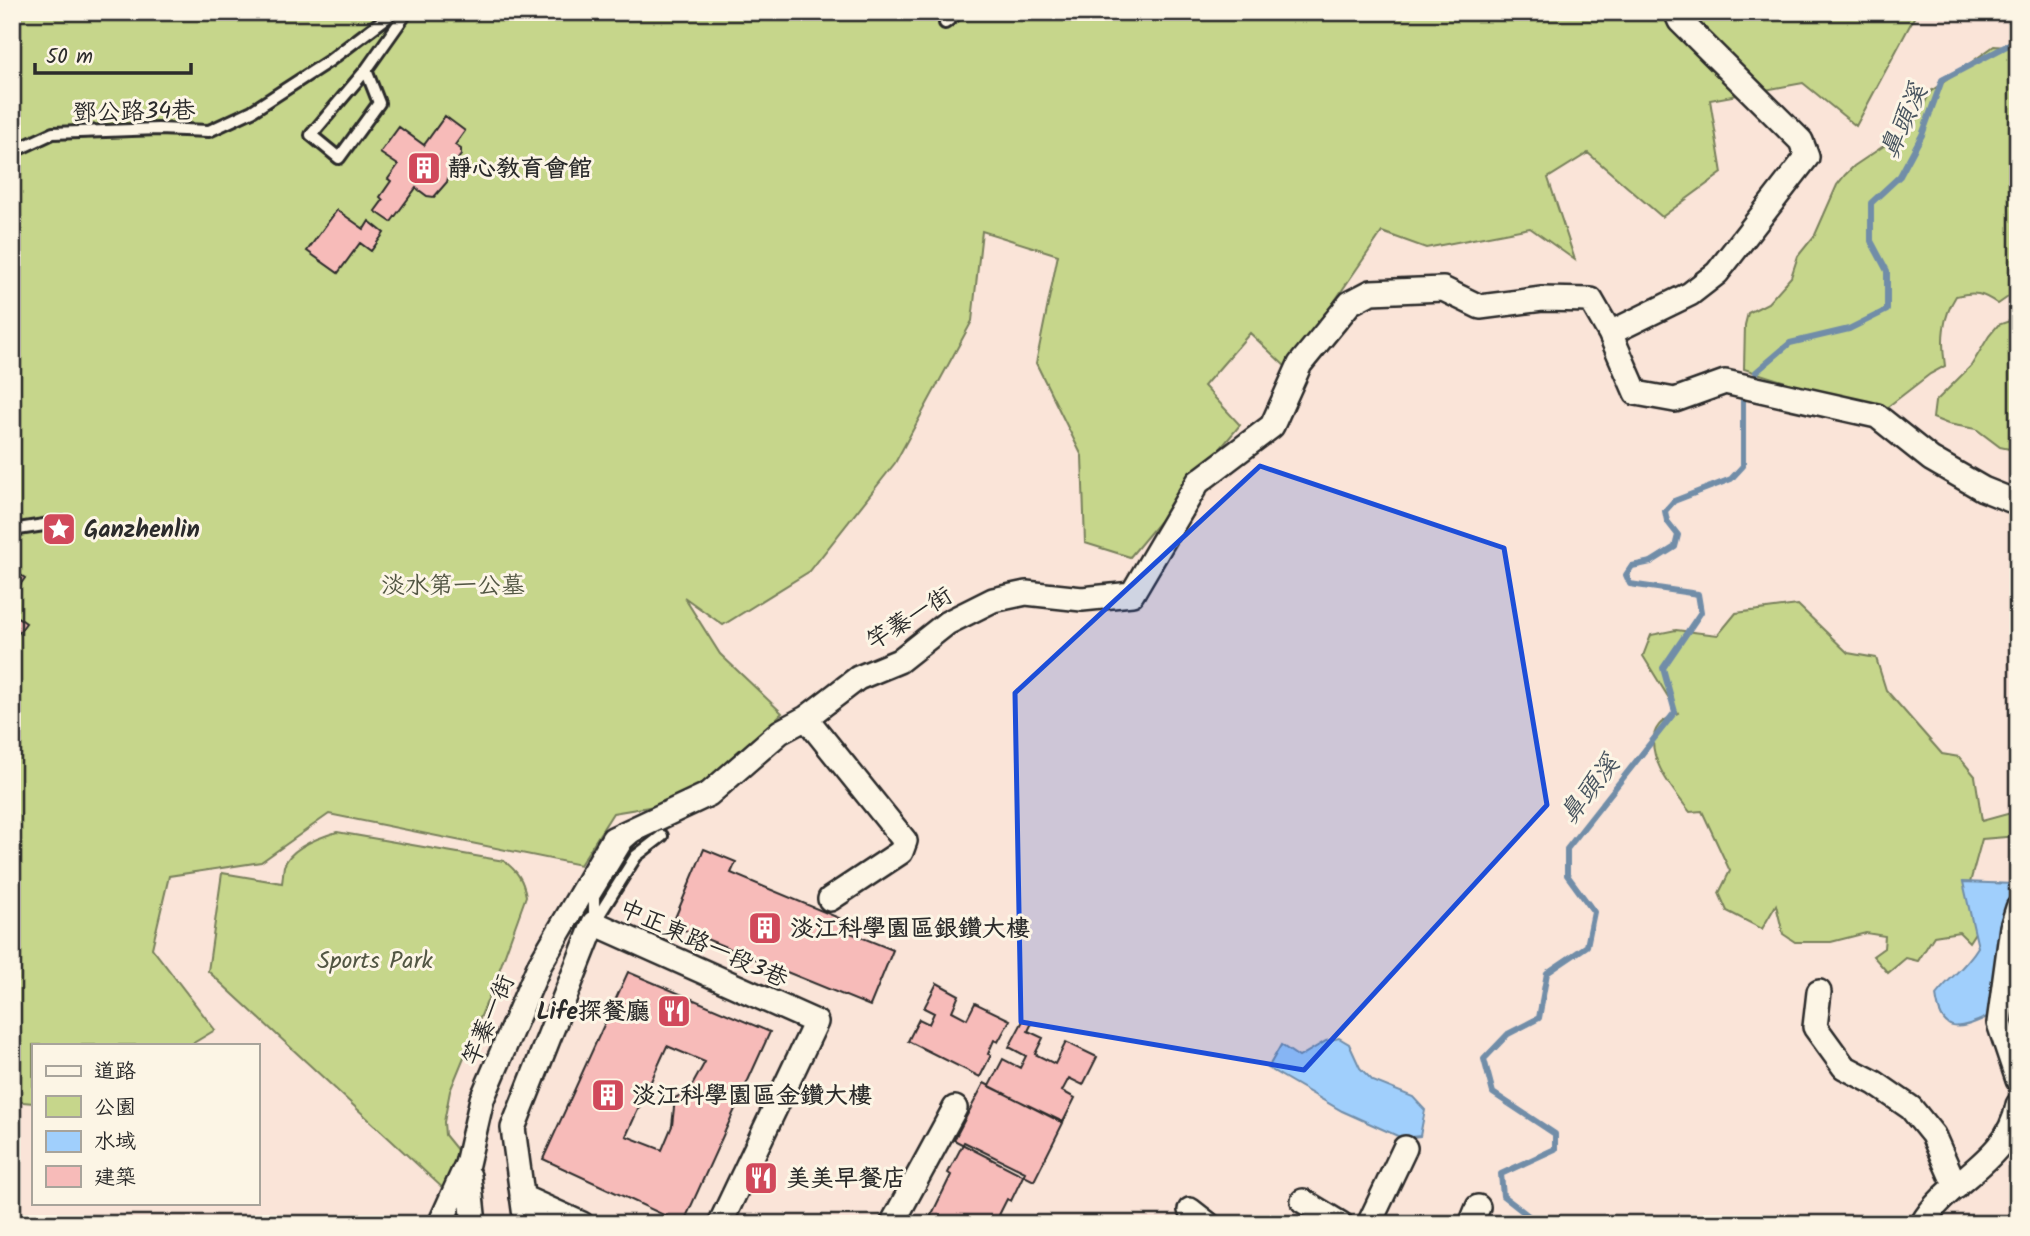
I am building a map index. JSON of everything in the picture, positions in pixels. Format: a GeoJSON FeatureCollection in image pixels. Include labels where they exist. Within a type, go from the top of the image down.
{"type":"FeatureCollection","features":[{"type":"Feature","properties":{"kind":"street"},"geometry":{"type":"LineString","coordinates":[[1676,12],[1679,21],[1801,141],[1807,157],[1717,273],[1689,294],[1610,333],[1636,393],[1675,400],[1725,382],[1877,416],[1931,459],[1983,489],[2018,503]]}},
{"type":"Feature","properties":{"kind":"street","name":"竿蓁一街"},"geometry":{"type":"LineString","coordinates":[[440,1224],[467,1164],[482,1099],[540,964],[612,839],[656,828],[671,814],[709,794],[780,732],[806,718],[858,678],[899,661],[947,623],[993,600],[1026,593],[1082,599],[1132,594],[1198,482],[1272,426],[1300,364],[1350,303],[1371,292],[1443,289],[1480,307],[1542,299],[1591,300],[1610,333]]}},
{"type":"Feature","properties":{"kind":"street"},"geometry":{"type":"LineString","coordinates":[[806,718],[905,841],[901,852],[830,899]]}},
{"type":"Feature","properties":{"kind":"street"},"geometry":{"type":"LineString","coordinates":[[2018,908],[2012,927],[1999,1023],[2018,1080]]}},
{"type":"Feature","properties":{"kind":"street","name":"中正東路一段3巷"},"geometry":{"type":"LineString","coordinates":[[526,1224],[513,1128],[594,923],[816,1022],[720,1224]]}},
{"type":"Feature","properties":{"kind":"street"},"geometry":{"type":"LineString","coordinates":[[1819,992],[1815,1027],[1844,1067],[1875,1083],[1911,1108],[1933,1135],[1956,1187]]}},
{"type":"Feature","properties":{"kind":"street"},"geometry":{"type":"LineString","coordinates":[[1922,1224],[1932,1207],[1990,1159],[2015,1123],[2018,1105]]}},
{"type":"Feature","properties":{"kind":"street"},"geometry":{"type":"LineString","coordinates":[[892,1224],[955,1108]]}},
{"type":"Feature","properties":{"kind":"street"},"geometry":{"type":"LineString","coordinates":[[1369,1224],[1405,1148]]}},
{"type":"Feature","properties":{"kind":"street"},"geometry":{"type":"LineString","coordinates":[[469,1176],[474,1224]]}},
{"type":"Feature","properties":{"kind":"street"},"geometry":{"type":"LineString","coordinates":[[522,1197],[582,1224]]}},
{"type":"Feature","properties":{"kind":"street"},"geometry":{"type":"LineString","coordinates":[[1303,1201],[1341,1224]]}},
{"type":"Feature","properties":{"kind":"lane","name":"鄧公路34巷"},"geometry":{"type":"LineString","coordinates":[[12,152],[53,133],[158,129],[209,131],[252,111],[329,61],[394,12]]}},
{"type":"Feature","properties":{"kind":"lane"},"geometry":{"type":"LineString","coordinates":[[366,71],[379,103],[339,158],[311,135],[366,71],[407,12]]}},
{"type":"Feature","properties":{"kind":"lane"},"geometry":{"type":"LineString","coordinates":[[945,23],[959,12]]}},
{"type":"Feature","properties":{"kind":"lane"},"geometry":{"type":"LineString","coordinates":[[12,530],[63,522]]}},
{"type":"Feature","properties":{"kind":"lane"},"geometry":{"type":"LineString","coordinates":[[594,923],[656,828]]}},
{"type":"Feature","properties":{"kind":"lane"},"geometry":{"type":"LineString","coordinates":[[594,923],[594,897],[627,843],[656,828]]}},
{"type":"Feature","properties":{"kind":"highlighted area"},"geometry":{"type":"Polygon","coordinates":[[[1260,466],[1504,548],[1547,805],[1304,1070],[1021,1022],[1015,693],[1260,466]]]}},
{"type":"Feature","properties":{"kind":"green space","name":"淡水第一公墓"},"geometry":{"type":"Polygon","coordinates":[[[12,12],[1917,12],[1856,126],[1803,83],[1710,100],[1722,173],[1662,217],[1588,153],[1548,178],[1575,260],[1530,228],[1426,248],[1382,232],[1288,369],[1250,333],[1204,386],[1240,425],[1130,557],[1085,543],[1082,456],[1036,363],[1058,255],[982,231],[972,321],[895,463],[810,571],[723,625],[684,597],[720,654],[782,713],[719,775],[667,804],[613,813],[580,865],[329,814],[261,862],[169,876],[152,948],[215,1030],[192,1044],[32,1044],[32,1103],[12,1101],[12,12]]]}},
{"type":"Feature","properties":{"kind":"green space"},"geometry":{"type":"Polygon","coordinates":[[[1994,46],[2018,48],[2018,265],[2011,295],[1998,304],[1978,294],[1956,296],[1944,330],[1945,366],[1930,374],[1881,412],[1744,369],[1745,325],[1748,313],[1768,303],[1791,277],[1798,256],[1815,235],[1837,185],[1854,166],[1906,131],[1916,121],[1930,92],[1994,46]]]}},
{"type":"Feature","properties":{"kind":"green space"},"geometry":{"type":"Polygon","coordinates":[[[2018,318],[2018,445],[2014,450],[2000,447],[1976,429],[1933,418],[1935,402],[1971,366],[1998,325],[2018,318]]]}},
{"type":"Feature","properties":{"kind":"green space"},"geometry":{"type":"Polygon","coordinates":[[[1798,605],[1848,653],[1876,658],[1886,690],[1942,754],[1959,757],[1975,776],[1982,821],[2018,811],[2018,836],[1982,839],[1968,890],[1976,931],[1969,942],[1959,932],[1934,936],[1918,961],[1906,958],[1888,973],[1873,956],[1884,948],[1885,936],[1866,933],[1831,942],[1795,942],[1783,934],[1776,905],[1762,929],[1727,911],[1719,893],[1730,871],[1702,811],[1690,812],[1668,783],[1656,759],[1654,735],[1661,723],[1678,713],[1643,656],[1651,635],[1676,630],[1718,635],[1736,613],[1798,605]]]}},
{"type":"Feature","properties":{"kind":"green space","name":"Sports Park"},"geometry":{"type":"Polygon","coordinates":[[[337,832],[504,861],[516,872],[523,885],[526,896],[495,982],[450,1091],[444,1122],[445,1135],[458,1151],[447,1192],[208,971],[222,873],[282,883],[284,866],[293,853],[315,840],[337,832]]]}},
{"type":"Feature","properties":{"kind":"water"},"geometry":{"type":"Polygon","coordinates":[[[1963,882],[2013,884],[2000,935],[1987,1017],[1967,1025],[1952,1026],[1942,1017],[1936,995],[1978,947],[1963,882]]]}},
{"type":"Feature","properties":{"kind":"water"},"geometry":{"type":"Polygon","coordinates":[[[1339,1038],[1349,1044],[1360,1068],[1373,1081],[1413,1097],[1425,1110],[1420,1136],[1402,1138],[1342,1111],[1268,1068],[1281,1045],[1299,1057],[1326,1041],[1339,1038]]]}},
{"type":"Feature","properties":{"kind":"building","name":"靜心教育會館"},"geometry":{"type":"Polygon","coordinates":[[[445,116],[465,131],[455,145],[461,149],[461,155],[450,170],[447,182],[434,197],[427,196],[416,188],[391,222],[375,211],[383,200],[380,197],[391,181],[388,179],[398,165],[380,153],[399,127],[424,145],[445,116]]]}},
{"type":"Feature","properties":{"kind":"building"},"geometry":{"type":"Polygon","coordinates":[[[337,210],[364,229],[369,221],[384,233],[371,251],[360,243],[338,273],[307,251],[337,210]]]}},
{"type":"Feature","properties":{"kind":"building"},"geometry":{"type":"Polygon","coordinates":[[[12,569],[25,578],[12,596],[12,569]]]}},
{"type":"Feature","properties":{"kind":"building"},"geometry":{"type":"Polygon","coordinates":[[[12,613],[26,623],[12,642],[12,613]]]}},
{"type":"Feature","properties":{"kind":"building","name":"淡江科學園區銀鑽大樓"},"geometry":{"type":"Polygon","coordinates":[[[704,849],[736,862],[731,873],[851,923],[848,932],[893,950],[870,1006],[672,925],[704,849]]]}},
{"type":"Feature","properties":{"kind":"building","name":"淡江科學園區金鑽大樓"},"geometry":{"type":"Polygon","coordinates":[[[628,972],[770,1032],[683,1224],[543,1159],[628,972]],[[667,1046],[626,1136],[662,1150],[672,1126],[675,1098],[689,1091],[705,1062],[667,1046]]]}},
{"type":"Feature","properties":{"kind":"building"},"geometry":{"type":"Polygon","coordinates":[[[937,983],[959,995],[952,1011],[967,1019],[975,1003],[1010,1020],[998,1042],[994,1040],[988,1054],[991,1055],[980,1077],[908,1041],[919,1019],[929,1024],[934,1013],[924,1008],[937,983]]]}},
{"type":"Feature","properties":{"kind":"building"},"geometry":{"type":"Polygon","coordinates":[[[1024,1019],[1032,1023],[1028,1031],[1043,1038],[1035,1054],[1055,1064],[1066,1042],[1097,1057],[1083,1085],[1069,1078],[1062,1091],[1075,1098],[1063,1122],[989,1086],[1003,1059],[1020,1068],[1026,1056],[1009,1047],[1024,1019]]]}},
{"type":"Feature","properties":{"kind":"building"},"geometry":{"type":"Polygon","coordinates":[[[984,1083],[1063,1123],[1034,1181],[954,1140],[984,1083]]]}},
{"type":"Feature","properties":{"kind":"building"},"geometry":{"type":"Polygon","coordinates":[[[964,1142],[1025,1172],[1011,1201],[1007,1199],[999,1215],[1002,1216],[1000,1221],[1004,1224],[959,1224],[953,1221],[951,1224],[927,1224],[964,1142]]]}},
{"type":"Feature","properties":{"kind":"waterway","name":"鼻頭溪"},"geometry":{"type":"LineString","coordinates":[[1756,372],[1790,343],[1849,329],[1887,310],[1887,271],[1871,241],[1871,203],[1900,176],[1922,135],[1942,80],[2018,40]]}},
{"type":"Feature","properties":{"kind":"waterway","name":"鼻頭溪"},"geometry":{"type":"LineString","coordinates":[[1539,1224],[1503,1196],[1501,1174],[1555,1149],[1555,1134],[1493,1093],[1484,1059],[1508,1034],[1539,1018],[1547,973],[1587,946],[1594,912],[1567,875],[1567,849],[1675,712],[1663,668],[1701,612],[1698,594],[1630,584],[1626,575],[1632,566],[1651,562],[1675,547],[1678,535],[1667,521],[1665,511],[1674,501],[1731,479],[1743,466],[1743,398]]}},
{"type":"Feature","properties":{"kind":"place","name":"靜心教育會館"},"geometry":{"type":"Point","coordinates":[424,168]}},
{"type":"Feature","properties":{"kind":"place","name":"Ganzhenlin"},"geometry":{"type":"Point","coordinates":[59,529]}},
{"type":"Feature","properties":{"kind":"place","name":"淡江科學園區銀鑽大樓"},"geometry":{"type":"Point","coordinates":[765,928]}},
{"type":"Feature","properties":{"kind":"place","name":"Life探餐廳"},"geometry":{"type":"Point","coordinates":[674,1011]}},
{"type":"Feature","properties":{"kind":"place","name":"淡江科學園區金鑽大樓"},"geometry":{"type":"Point","coordinates":[608,1095]}},
{"type":"Feature","properties":{"kind":"place","name":"美美早餐店"},"geometry":{"type":"Point","coordinates":[761,1178]}}]}
